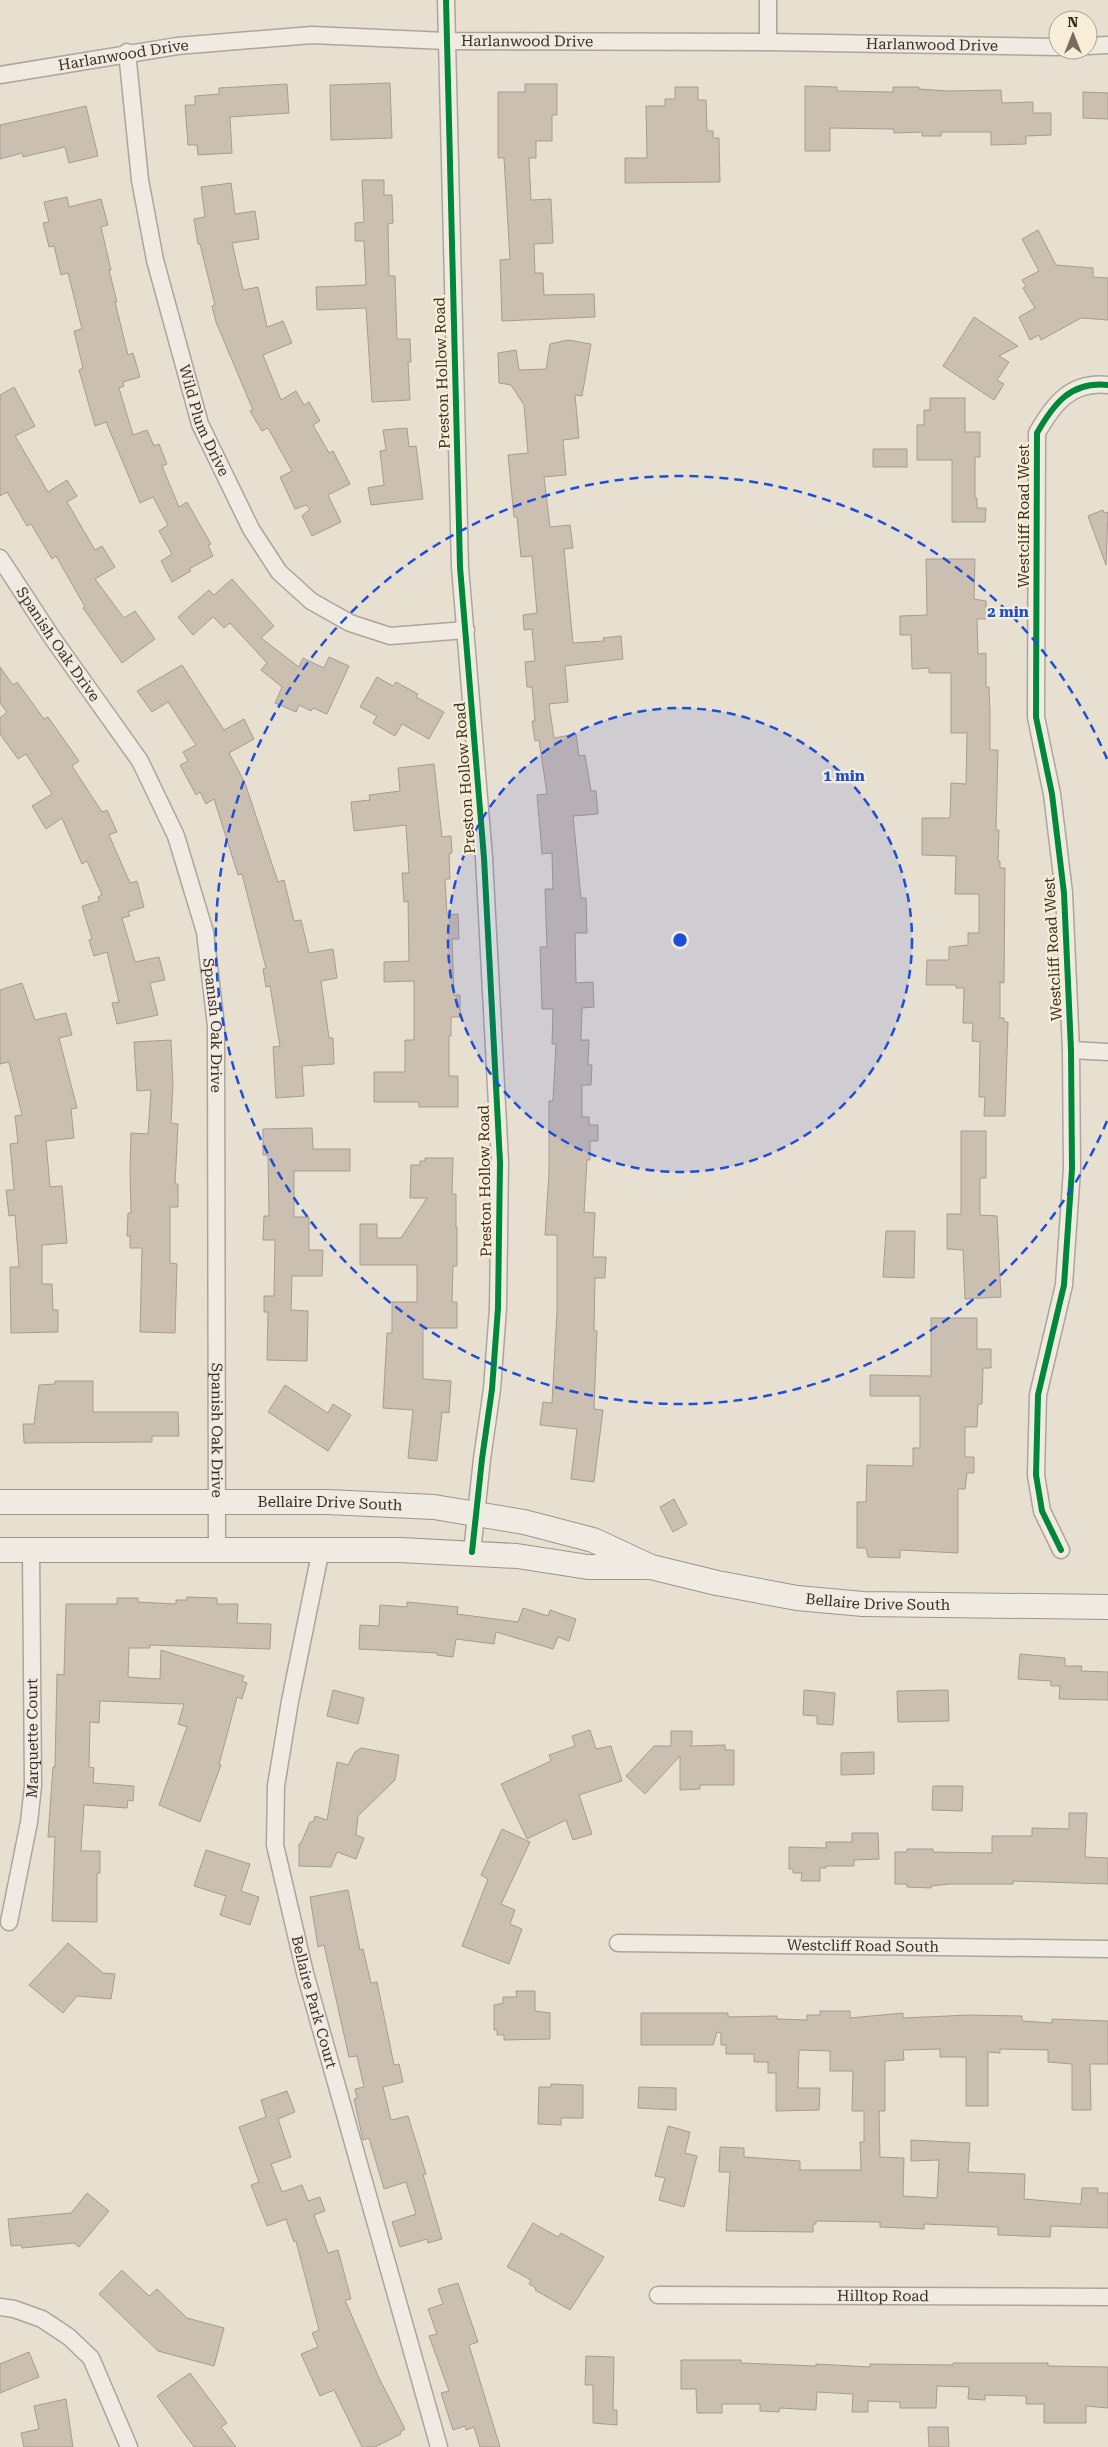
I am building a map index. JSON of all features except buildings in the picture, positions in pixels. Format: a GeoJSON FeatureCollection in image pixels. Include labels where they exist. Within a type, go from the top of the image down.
{"type":"FeatureCollection","features":[{"type":"Feature","properties":{"kind":"main road","name":"Bellaire Drive South"},"geometry":{"type":"LineString","coordinates":[[0,1502],[385,1503],[476,1513],[593,1540],[651,1568]]}},
{"type":"Feature","properties":{"kind":"main road","name":"Bellaire Drive South"},"geometry":{"type":"LineString","coordinates":[[0,1550],[321,1549],[472,1552],[517,1556],[588,1568],[651,1568],[797,1598],[863,1604],[1108,1607]]}},
{"type":"Feature","properties":{"kind":"street","name":"Preston Hollow Road"},"geometry":{"type":"LineString","coordinates":[[446,0],[460,567],[484,858],[500,1162],[498,1308],[492,1389],[472,1552]]}},
{"type":"Feature","properties":{"kind":"street"},"geometry":{"type":"LineString","coordinates":[[768,0],[768,42]]}},
{"type":"Feature","properties":{"kind":"street","name":"Harlanwood Drive"},"geometry":{"type":"LineString","coordinates":[[0,75],[127,52],[312,35],[446,41],[768,42],[1048,47]]}},
{"type":"Feature","properties":{"kind":"street","name":"Wild Plum Drive"},"geometry":{"type":"LineString","coordinates":[[127,52],[140,180],[155,260],[200,424],[251,529],[280,572],[311,601],[350,623],[390,636],[466,630]]}},
{"type":"Feature","properties":{"kind":"street","name":"Westcliff Road West"},"geometry":{"type":"LineString","coordinates":[[1061,1550],[1042,1511],[1036,1475],[1038,1395],[1064,1285],[1072,1169],[1071,1050],[1064,893],[1052,794],[1036,717],[1037,433],[1052,407],[1066,395],[1083,387],[1108,385]]}},
{"type":"Feature","properties":{"kind":"street","name":"Spanish Oak Drive"},"geometry":{"type":"LineString","coordinates":[[0,558],[50,636],[140,761],[176,836],[206,932],[216,1026],[217,1549]]}},
{"type":"Feature","properties":{"kind":"street"},"geometry":{"type":"LineString","coordinates":[[1071,1050],[1108,1052]]}},
{"type":"Feature","properties":{"kind":"street","name":"Bellaire Park Court"},"geometry":{"type":"LineString","coordinates":[[321,1549],[290,1701],[276,1786],[275,1845],[304,1973],[439,2447]]}},
{"type":"Feature","properties":{"kind":"street","name":"Marquette Court"},"geometry":{"type":"LineString","coordinates":[[10,1922],[29,1822],[33,1786],[31,1550]]}},
{"type":"Feature","properties":{"kind":"street","name":"Westcliff Road South"},"geometry":{"type":"LineString","coordinates":[[618,1943],[1108,1949]]}},
{"type":"Feature","properties":{"kind":"street","name":"Hilltop Road"},"geometry":{"type":"LineString","coordinates":[[658,2295],[1108,2297]]}},
{"type":"Feature","properties":{"kind":"street"},"geometry":{"type":"LineString","coordinates":[[0,2308],[14,2309],[42,2319],[69,2336],[91,2358],[129,2447]]}},
{"type":"Feature","properties":{"kind":"cycle path"},"geometry":{"type":"LineString","coordinates":[[446,0],[460,567],[484,858],[500,1162],[498,1308],[492,1389],[472,1552]]}},
{"type":"Feature","properties":{"kind":"cycle path"},"geometry":{"type":"LineString","coordinates":[[1061,1550],[1042,1511],[1036,1475],[1038,1395],[1064,1285],[1072,1169],[1071,1050],[1064,893],[1052,794],[1036,717],[1037,433],[1056,404],[1064,397],[1083,387],[1108,385]]}}]}
